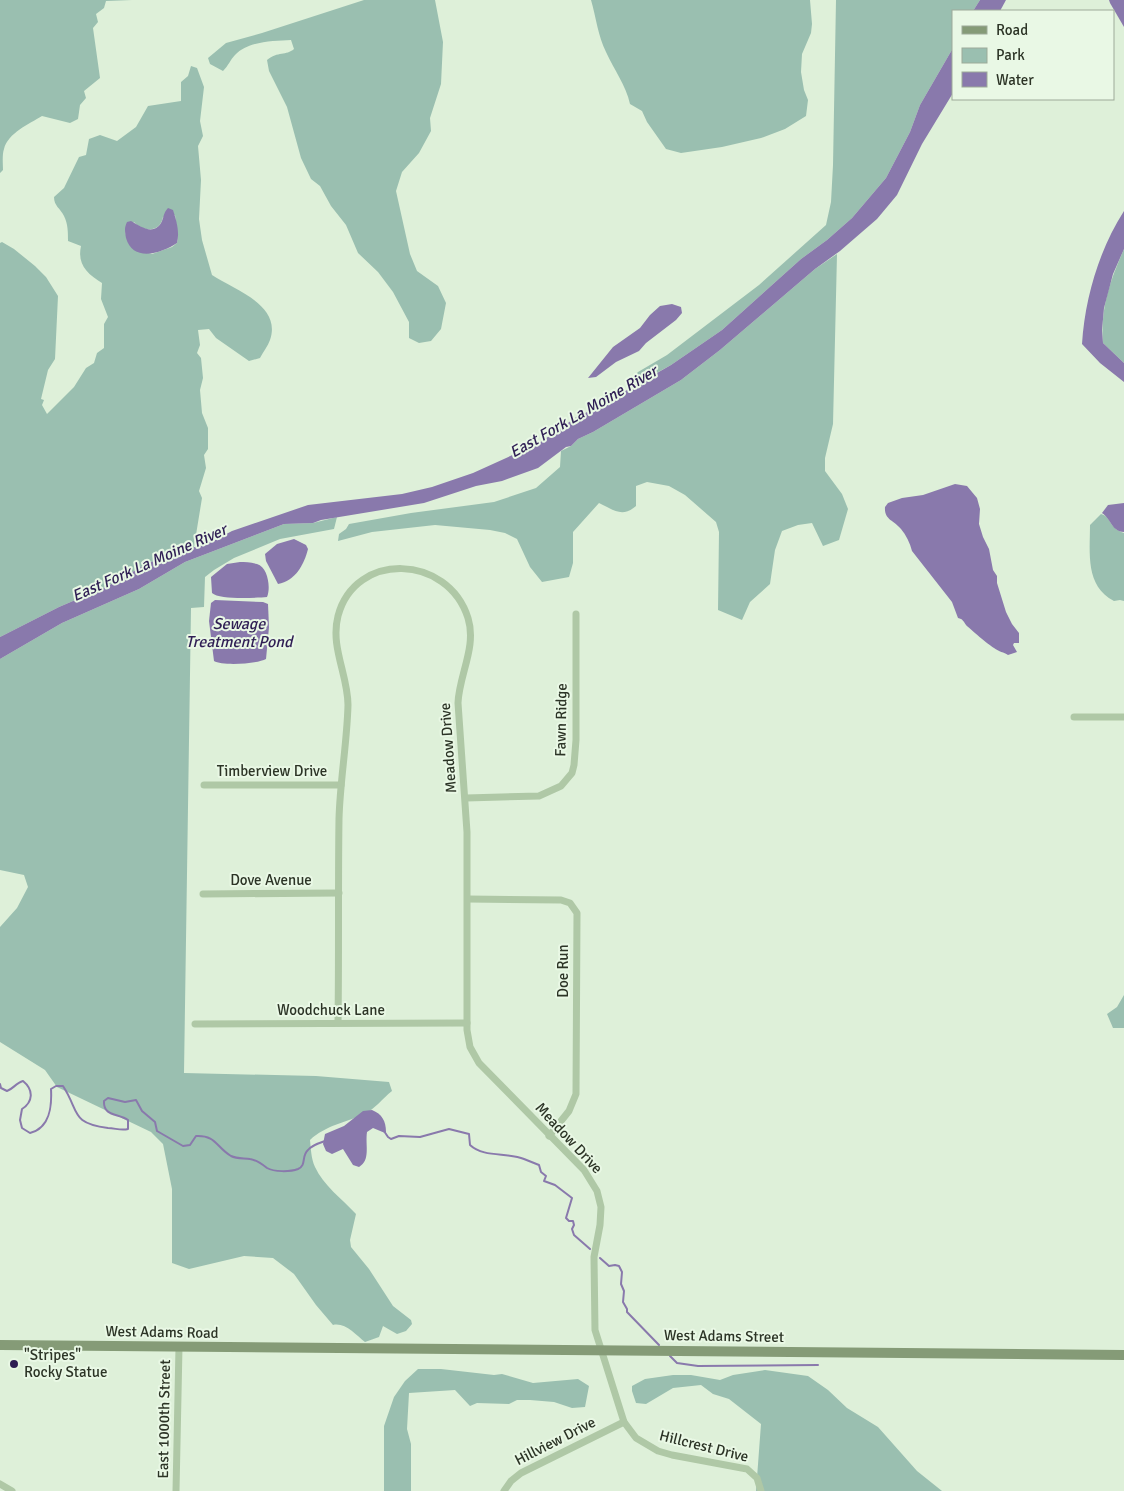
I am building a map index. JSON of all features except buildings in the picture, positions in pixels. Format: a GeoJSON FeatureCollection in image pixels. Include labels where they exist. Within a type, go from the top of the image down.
{"type":"FeatureCollection","features":[{"type":"Feature","properties":{"kind":"street","name":"Meadow Drive"},"geometry":{"type":"LineString","coordinates":[[338,1023],[339,818],[348,700],[336,646],[336,631],[339,613],[346,598],[367,578],[385,571],[410,569],[434,576],[450,588],[464,605],[469,620],[471,640],[459,686],[458,703],[466,798],[468,900],[467,1023],[470,1047],[479,1063],[584,1170],[595,1186],[599,1196],[600,1225],[594,1257],[594,1308],[595,1330],[602,1350]]}},
{"type":"Feature","properties":{"kind":"street","name":"Fawn Ridge"},"geometry":{"type":"LineString","coordinates":[[466,798],[539,796],[561,786],[572,773],[576,746],[576,614]]}},
{"type":"Feature","properties":{"kind":"street"},"geometry":{"type":"LineString","coordinates":[[1074,716],[1124,717]]}},
{"type":"Feature","properties":{"kind":"street","name":"Timberview Drive"},"geometry":{"type":"LineString","coordinates":[[204,784],[341,785]]}},
{"type":"Feature","properties":{"kind":"street","name":"Dove Avenue"},"geometry":{"type":"LineString","coordinates":[[203,894],[339,893]]}},
{"type":"Feature","properties":{"kind":"street","name":"Doe Run"},"geometry":{"type":"LineString","coordinates":[[468,900],[562,900],[570,903],[577,913],[576,1094],[569,1111],[549,1136]]}},
{"type":"Feature","properties":{"kind":"street","name":"Woodchuck Lane"},"geometry":{"type":"LineString","coordinates":[[195,1024],[467,1023]]}},
{"type":"Feature","properties":{"kind":"street","name":"West Adams Road"},"geometry":{"type":"LineString","coordinates":[[0,1345],[323,1348]]}},
{"type":"Feature","properties":{"kind":"street","name":"East 1000th Street"},"geometry":{"type":"LineString","coordinates":[[176,1491],[179,1347]]}},
{"type":"Feature","properties":{"kind":"street","name":"West Adams Street"},"geometry":{"type":"LineString","coordinates":[[323,1348],[1124,1354]]}},
{"type":"Feature","properties":{"kind":"street","name":"Hillcrest Drive"},"geometry":{"type":"LineString","coordinates":[[602,1350],[624,1422],[640,1441],[658,1451],[672,1455],[747,1469],[757,1478],[761,1491]]}},
{"type":"Feature","properties":{"kind":"street","name":"Hillview Drive"},"geometry":{"type":"LineString","coordinates":[[504,1491],[507,1485],[521,1473],[624,1422]]}},
{"type":"Feature","properties":{"kind":"street"},"geometry":{"type":"LineString","coordinates":[[0,1484],[12,1491]]}},
{"type":"Feature","properties":{"kind":"green space"},"geometry":{"type":"Polygon","coordinates":[[[0,0],[132,0],[106,1],[104,8],[96,14],[98,22],[93,28],[100,78],[84,91],[86,98],[80,105],[78,119],[70,123],[42,116],[14,134],[6,143],[3,154],[3,170],[0,173],[0,0]]]}},
{"type":"Feature","properties":{"kind":"green space"},"geometry":{"type":"Polygon","coordinates":[[[364,0],[435,0],[443,42],[441,84],[430,118],[431,131],[419,153],[402,172],[396,191],[410,254],[417,271],[438,286],[446,303],[441,329],[431,341],[419,343],[409,338],[409,322],[393,292],[378,272],[358,253],[346,225],[331,206],[320,186],[311,179],[301,158],[287,107],[269,71],[267,60],[275,55],[294,49],[291,40],[254,44],[240,50],[223,71],[210,64],[208,58],[226,43],[364,0]]]}},
{"type":"Feature","properties":{"kind":"green space"},"geometry":{"type":"Polygon","coordinates":[[[591,0],[810,0],[811,33],[802,54],[801,72],[808,100],[806,116],[785,129],[761,138],[722,147],[681,153],[666,149],[647,122],[642,111],[630,104],[623,84],[603,46],[591,0]]]}},
{"type":"Feature","properties":{"kind":"green space"},"geometry":{"type":"Polygon","coordinates":[[[836,0],[980,0],[974,10],[952,10],[952,50],[920,105],[910,132],[886,178],[852,218],[801,259],[722,330],[671,365],[631,387],[629,382],[638,372],[667,355],[759,285],[826,225],[831,202],[836,0]]]}},
{"type":"Feature","properties":{"kind":"green space"},"geometry":{"type":"Polygon","coordinates":[[[191,66],[197,68],[204,87],[200,121],[203,136],[198,146],[201,180],[199,219],[202,240],[212,275],[244,293],[263,308],[269,317],[272,328],[270,340],[260,358],[249,361],[216,338],[209,329],[198,330],[200,345],[197,353],[201,358],[203,378],[200,390],[202,413],[208,428],[208,449],[204,455],[206,468],[199,491],[202,498],[194,547],[148,563],[108,586],[59,607],[0,637],[0,243],[2,242],[14,249],[35,266],[46,277],[58,296],[55,359],[48,370],[41,399],[44,400],[42,405],[47,414],[74,387],[86,368],[94,363],[97,353],[104,348],[104,324],[108,317],[101,299],[102,283],[84,268],[80,258],[81,246],[68,241],[66,222],[55,203],[54,197],[64,188],[79,157],[86,155],[89,139],[100,135],[117,141],[136,127],[148,106],[181,101],[181,82],[188,76],[191,66]],[[175,215],[163,217],[155,228],[142,228],[134,222],[125,230],[130,245],[152,254],[172,247],[177,243],[175,215]]]}},
{"type":"Feature","properties":{"kind":"green space"},"geometry":{"type":"Polygon","coordinates":[[[1124,249],[1124,363],[1103,343],[1102,330],[1107,295],[1124,249]]]}},
{"type":"Feature","properties":{"kind":"green space"},"geometry":{"type":"Polygon","coordinates":[[[837,254],[833,424],[825,458],[825,471],[842,494],[848,509],[839,540],[823,546],[812,523],[798,525],[782,531],[775,550],[770,584],[750,602],[742,620],[718,610],[719,532],[716,522],[685,495],[669,486],[647,482],[636,486],[636,506],[626,512],[618,512],[599,503],[573,532],[573,563],[569,577],[542,582],[530,567],[517,539],[505,533],[435,525],[372,532],[338,541],[339,534],[349,524],[411,513],[494,502],[536,488],[560,467],[561,451],[571,446],[578,439],[681,380],[720,350],[815,269],[837,254]]]}},
{"type":"Feature","properties":{"kind":"green space"},"geometry":{"type":"Polygon","coordinates":[[[1101,514],[1115,528],[1124,533],[1124,601],[1114,601],[1105,595],[1098,587],[1091,568],[1090,525],[1101,514]]]}},
{"type":"Feature","properties":{"kind":"green space"},"geometry":{"type":"Polygon","coordinates":[[[337,517],[334,529],[280,539],[234,558],[214,570],[205,577],[204,607],[191,608],[184,1073],[316,1076],[389,1082],[392,1091],[371,1110],[329,1128],[310,1140],[311,1154],[318,1174],[356,1214],[350,1240],[351,1247],[369,1269],[393,1306],[411,1320],[412,1324],[406,1331],[397,1334],[383,1326],[379,1337],[365,1342],[346,1327],[333,1325],[294,1274],[273,1258],[244,1256],[189,1269],[172,1263],[172,1189],[163,1144],[151,1132],[57,1087],[45,1070],[0,1042],[0,927],[17,908],[28,887],[24,875],[0,870],[0,659],[62,623],[139,589],[185,562],[284,524],[313,523],[337,517]]]}},
{"type":"Feature","properties":{"kind":"green space"},"geometry":{"type":"Polygon","coordinates":[[[1124,995],[1124,1028],[1113,1028],[1107,1014],[1117,1007],[1124,995]]]}},
{"type":"Feature","properties":{"kind":"green space"},"geometry":{"type":"Polygon","coordinates":[[[418,1369],[502,1374],[533,1383],[578,1379],[589,1386],[585,1407],[572,1408],[554,1402],[530,1400],[517,1400],[509,1404],[477,1403],[470,1406],[455,1390],[409,1393],[407,1429],[411,1444],[411,1491],[384,1491],[384,1426],[394,1397],[405,1381],[418,1369]]]}},
{"type":"Feature","properties":{"kind":"green space"},"geometry":{"type":"Polygon","coordinates":[[[765,1370],[808,1376],[828,1390],[847,1408],[878,1427],[917,1471],[942,1491],[756,1491],[761,1424],[729,1399],[713,1394],[701,1385],[673,1388],[646,1404],[636,1403],[632,1391],[632,1386],[645,1379],[673,1375],[691,1375],[720,1380],[733,1375],[765,1370]]]}},
{"type":"Feature","properties":{"kind":"water"},"geometry":{"type":"Polygon","coordinates":[[[980,0],[1006,0],[1001,10],[974,10],[980,0]]]}},
{"type":"Feature","properties":{"kind":"water"},"geometry":{"type":"Polygon","coordinates":[[[1109,0],[1124,0],[1124,27],[1110,3],[1109,0]]]}},
{"type":"Feature","properties":{"kind":"water"},"geometry":{"type":"Polygon","coordinates":[[[952,50],[952,95],[922,144],[897,195],[877,219],[720,350],[681,380],[578,439],[571,446],[566,447],[538,468],[502,481],[476,486],[424,503],[321,520],[313,523],[284,524],[185,562],[139,589],[62,623],[0,659],[0,637],[59,607],[108,586],[148,563],[308,505],[402,494],[432,487],[473,473],[539,443],[578,416],[671,365],[722,330],[801,259],[852,218],[886,178],[910,132],[920,105],[952,50]]]}},
{"type":"Feature","properties":{"kind":"water"},"geometry":{"type":"Polygon","coordinates":[[[168,208],[173,210],[176,221],[177,243],[164,250],[148,254],[135,251],[126,238],[125,228],[127,222],[131,221],[146,229],[154,229],[161,223],[168,208]]]}},
{"type":"Feature","properties":{"kind":"water"},"geometry":{"type":"Polygon","coordinates":[[[1124,211],[1124,249],[1113,274],[1104,308],[1102,330],[1103,343],[1124,363],[1124,382],[1100,363],[1082,344],[1086,309],[1095,275],[1107,242],[1124,211]]]}},
{"type":"Feature","properties":{"kind":"water"},"geometry":{"type":"Polygon","coordinates":[[[672,304],[681,307],[682,313],[676,320],[646,343],[639,351],[616,362],[596,377],[588,378],[613,347],[640,328],[660,306],[672,304]]]}},
{"type":"Feature","properties":{"kind":"water"},"geometry":{"type":"Polygon","coordinates":[[[955,484],[967,486],[977,498],[980,509],[979,524],[989,549],[993,570],[997,576],[997,583],[1006,612],[1019,633],[1019,643],[1014,643],[1013,645],[1017,652],[1008,655],[996,649],[958,618],[952,602],[912,551],[903,531],[886,515],[885,507],[888,503],[902,498],[923,495],[955,484]]]}},
{"type":"Feature","properties":{"kind":"water"},"geometry":{"type":"Polygon","coordinates":[[[1124,503],[1124,532],[1116,530],[1102,513],[1108,505],[1124,503]]]}},
{"type":"Feature","properties":{"kind":"water","name":"Sewage Treatment Pond"},"geometry":{"type":"Polygon","coordinates":[[[294,539],[306,545],[308,549],[306,555],[294,576],[278,584],[266,561],[265,554],[277,544],[294,539]]]}},
{"type":"Feature","properties":{"kind":"water","name":"Sewage Treatment Pond"},"geometry":{"type":"Polygon","coordinates":[[[240,562],[257,564],[264,569],[268,583],[267,597],[229,598],[212,593],[211,577],[227,564],[240,562]]]}},
{"type":"Feature","properties":{"kind":"water","name":"Sewage Treatment Pond"},"geometry":{"type":"Polygon","coordinates":[[[215,600],[263,602],[268,604],[269,627],[266,659],[240,664],[224,664],[214,661],[209,621],[211,603],[215,600]]]}},
{"type":"Feature","properties":{"kind":"water"},"geometry":{"type":"Polygon","coordinates":[[[372,1110],[383,1118],[386,1132],[373,1128],[367,1132],[366,1156],[363,1164],[359,1167],[353,1165],[343,1149],[332,1154],[326,1151],[323,1144],[325,1134],[344,1126],[363,1111],[372,1110]]]}},
{"type":"Feature","properties":{"kind":"waterway"},"geometry":{"type":"LineString","coordinates":[[0,1084],[1,1088],[7,1091],[23,1081],[27,1084],[31,1096],[26,1106],[22,1109],[20,1120],[22,1128],[30,1133],[42,1127],[46,1122],[50,1110],[51,1089],[56,1086],[63,1086],[78,1115],[87,1123],[108,1128],[128,1129],[128,1120],[106,1110],[104,1101],[108,1098],[125,1102],[136,1100],[142,1111],[155,1122],[157,1131],[183,1146],[190,1145],[196,1136],[208,1137],[231,1156],[255,1160],[274,1170],[287,1171],[298,1169],[302,1165],[306,1152],[316,1144],[325,1141]]}},
{"type":"Feature","properties":{"kind":"waterway"},"geometry":{"type":"LineString","coordinates":[[384,1131],[391,1139],[399,1136],[420,1137],[449,1129],[469,1134],[470,1145],[482,1152],[517,1157],[539,1165],[541,1172],[546,1176],[544,1181],[555,1185],[572,1198],[566,1218],[569,1221],[573,1221],[572,1229],[574,1235],[590,1249]]}},
{"type":"Feature","properties":{"kind":"waterway"},"geometry":{"type":"LineString","coordinates":[[600,1258],[609,1266],[619,1266],[622,1272],[623,1302],[627,1312],[659,1345]]}},
{"type":"Feature","properties":{"kind":"waterway"},"geometry":{"type":"LineString","coordinates":[[670,1356],[677,1363],[698,1366],[818,1365]]}},
{"type":"Feature","properties":{"kind":"place","name":"\"Stripes\" Rocky Statue"},"geometry":{"type":"Point","coordinates":[14,1364]}},
{"type":"Feature","properties":{"kind":"water label","name":"East Fork La Moine River"},"geometry":{"type":"Point","coordinates":[583,411]}},
{"type":"Feature","properties":{"kind":"water label","name":"East Fork La Moine River"},"geometry":{"type":"Point","coordinates":[149,562]}}]}
